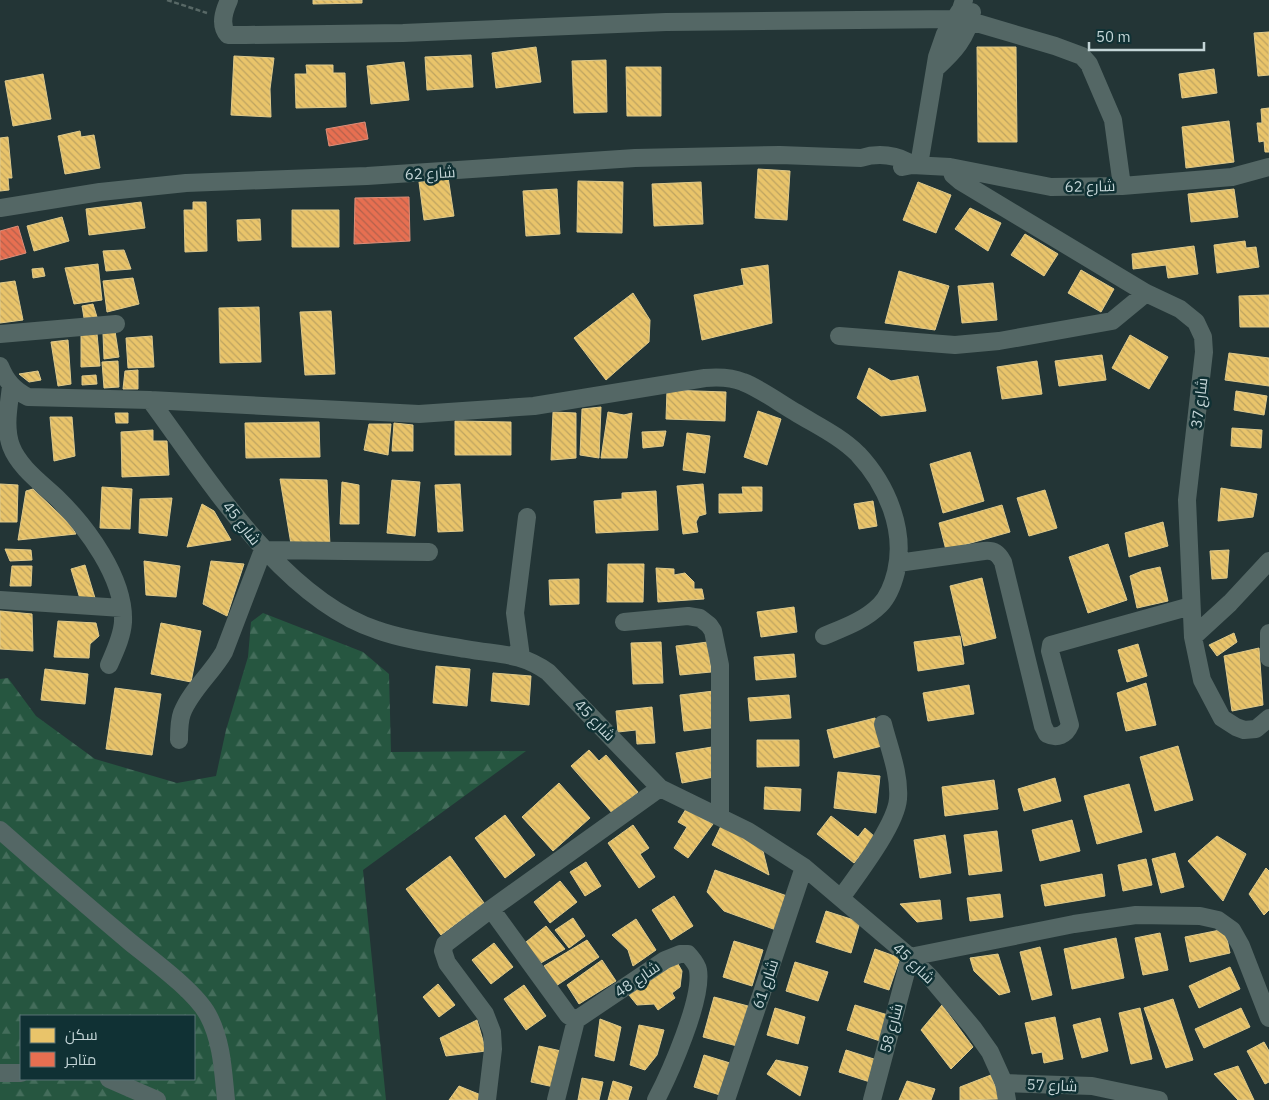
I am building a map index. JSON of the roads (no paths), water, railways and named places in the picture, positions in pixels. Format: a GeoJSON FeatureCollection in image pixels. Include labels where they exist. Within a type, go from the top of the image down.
{"type":"FeatureCollection","features":[{"type":"Feature","properties":{"kind":"street"},"geometry":{"type":"LineString","coordinates":[[230,0],[223,17],[224,30],[228,35],[403,33],[666,22],[962,20],[1055,46],[1082,56],[1089,64],[1113,120],[1122,186]]}},
{"type":"Feature","properties":{"kind":"street"},"geometry":{"type":"LineString","coordinates":[[915,165],[936,70],[961,43],[964,0]]}},
{"type":"Feature","properties":{"kind":"street"},"geometry":{"type":"LineString","coordinates":[[962,20],[974,0]]}},
{"type":"Feature","properties":{"kind":"street","name":"شارع 62"},"geometry":{"type":"LineString","coordinates":[[0,208],[100,192],[186,183],[376,176],[635,158],[780,155],[861,158],[871,163],[902,168],[915,165],[950,167],[1051,187],[1122,186],[1232,177],[1269,167]]}},
{"type":"Feature","properties":{"kind":"street","name":"شارع 37"},"geometry":{"type":"LineString","coordinates":[[950,167],[953,175],[960,181],[1146,293],[1180,309],[1196,322],[1203,337],[1204,352],[1187,500],[1193,637],[1202,680],[1222,718],[1244,730],[1256,729],[1269,718]]}},
{"type":"Feature","properties":{"kind":"street"},"geometry":{"type":"LineString","coordinates":[[840,336],[955,344],[999,342],[1112,321],[1146,293]]}},
{"type":"Feature","properties":{"kind":"street"},"geometry":{"type":"LineString","coordinates":[[0,334],[116,324]]}},
{"type":"Feature","properties":{"kind":"street"},"geometry":{"type":"LineString","coordinates":[[0,366],[11,386],[28,397],[150,400],[419,414],[534,406],[705,378],[718,377],[741,381],[843,441],[858,454],[882,488],[894,518],[899,536],[898,563],[893,585],[881,604],[867,616],[824,636]]}},
{"type":"Feature","properties":{"kind":"street"},"geometry":{"type":"LineString","coordinates":[[11,386],[7,428],[12,447],[21,464],[62,504],[104,555],[117,588],[123,621],[121,635],[109,665]]}},
{"type":"Feature","properties":{"kind":"street","name":"شارع 45"},"geometry":{"type":"LineString","coordinates":[[150,400],[263,550],[314,596],[337,612],[376,630],[467,649],[521,657],[536,663],[548,672],[660,788],[748,831],[804,867],[910,957],[930,977],[973,1028],[990,1052],[1004,1082],[1007,1100]]}},
{"type":"Feature","properties":{"kind":"street"},"geometry":{"type":"LineString","coordinates":[[521,657],[515,613],[527,517]]}},
{"type":"Feature","properties":{"kind":"street"},"geometry":{"type":"LineString","coordinates":[[179,740],[179,724],[189,698],[216,665],[224,652],[263,550],[429,552]]}},
{"type":"Feature","properties":{"kind":"street"},"geometry":{"type":"LineString","coordinates":[[898,563],[984,551],[992,551],[999,555],[1043,726],[1048,734],[1055,736],[1064,734],[1068,731],[1070,725],[1050,651],[1051,645],[1191,606]]}},
{"type":"Feature","properties":{"kind":"street"},"geometry":{"type":"LineString","coordinates":[[1193,637],[1230,603],[1269,561]]}},
{"type":"Feature","properties":{"kind":"street"},"geometry":{"type":"LineString","coordinates":[[0,600],[122,608]]}},
{"type":"Feature","properties":{"kind":"street"},"geometry":{"type":"LineString","coordinates":[[624,622],[688,616],[700,618],[709,625],[712,631],[720,665],[720,817]]}},
{"type":"Feature","properties":{"kind":"street"},"geometry":{"type":"LineString","coordinates":[[1269,633],[1269,658]]}},
{"type":"Feature","properties":{"kind":"street"},"geometry":{"type":"LineString","coordinates":[[841,898],[893,820],[898,800],[894,765],[883,724]]}},
{"type":"Feature","properties":{"kind":"street"},"geometry":{"type":"LineString","coordinates":[[487,1100],[493,1049],[492,1032],[485,1014],[447,964],[442,951],[445,944],[660,788]]}},
{"type":"Feature","properties":{"kind":"street"},"geometry":{"type":"LineString","coordinates":[[0,830],[196,999],[207,1013],[221,1051],[226,1100]]}},
{"type":"Feature","properties":{"kind":"street","name":"شارع 61"},"geometry":{"type":"LineString","coordinates":[[726,1100],[804,867]]}},
{"type":"Feature","properties":{"kind":"street"},"geometry":{"type":"LineString","coordinates":[[491,909],[568,1015],[576,1020],[556,1100]]}},
{"type":"Feature","properties":{"kind":"street"},"geometry":{"type":"LineString","coordinates":[[910,957],[1074,924],[1136,915],[1200,916],[1218,920],[1232,930],[1241,946],[1269,1018]]}},
{"type":"Feature","properties":{"kind":"street","name":"شارع 48"},"geometry":{"type":"LineString","coordinates":[[576,1020],[665,960],[680,954],[688,954],[698,968],[697,994],[678,1051],[656,1100]]}},
{"type":"Feature","properties":{"kind":"street","name":"شارع 58"},"geometry":{"type":"LineString","coordinates":[[872,1100],[910,957]]}},
{"type":"Feature","properties":{"kind":"street"},"geometry":{"type":"LineString","coordinates":[[0,1073],[20,1073]]}},
{"type":"Feature","properties":{"kind":"street"},"geometry":{"type":"LineString","coordinates":[[110,1080],[157,1100]]}},
{"type":"Feature","properties":{"kind":"street","name":"شارع 57"},"geometry":{"type":"LineString","coordinates":[[1004,1082],[1092,1086],[1158,1100]]}}]}
